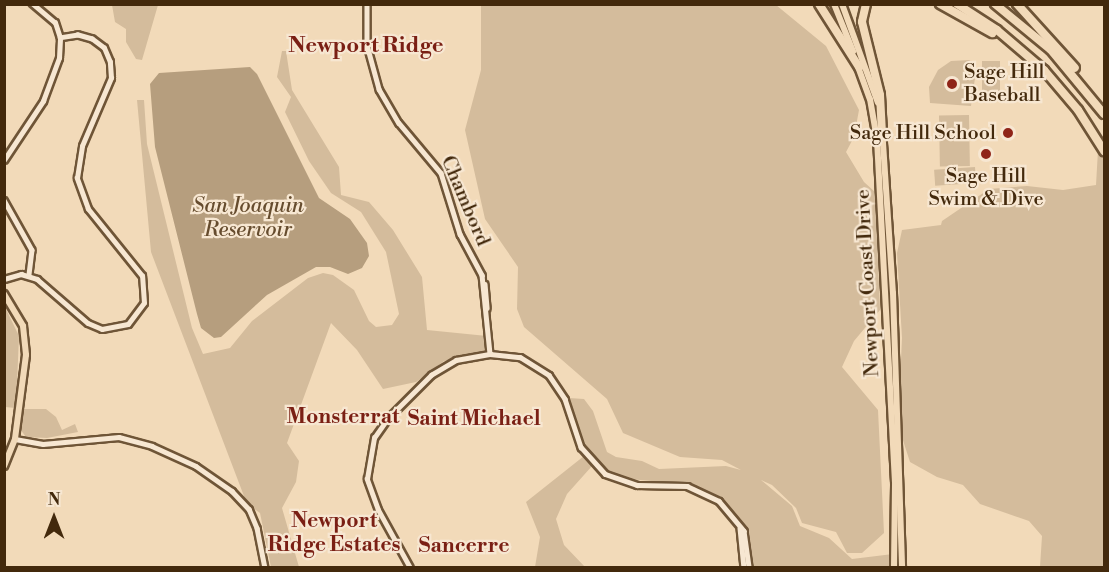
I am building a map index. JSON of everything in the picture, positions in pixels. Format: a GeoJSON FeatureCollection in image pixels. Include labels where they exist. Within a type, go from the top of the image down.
{"type":"FeatureCollection","features":[{"type":"Feature","properties":{"kind":"highway"},"geometry":{"type":"LineString","coordinates":[[819,4],[859,67]]}},
{"type":"Feature","properties":{"kind":"highway"},"geometry":{"type":"LineString","coordinates":[[866,4],[862,22],[880,95],[882,131]]}},
{"type":"Feature","properties":{"kind":"highway"},"geometry":{"type":"LineString","coordinates":[[940,4],[1029,57]]}},
{"type":"Feature","properties":{"kind":"highway"},"geometry":{"type":"LineString","coordinates":[[957,4],[1029,57],[1074,105],[1104,151]]}},
{"type":"Feature","properties":{"kind":"highway"},"geometry":{"type":"LineString","coordinates":[[994,4],[1051,50],[1084,87],[1104,114]]}},
{"type":"Feature","properties":{"kind":"highway"},"geometry":{"type":"LineString","coordinates":[[1017,4],[1068,58],[1084,87]]}},
{"type":"Feature","properties":{"kind":"main road","name":"Newport Coast Drive"},"geometry":{"type":"LineString","coordinates":[[834,4],[859,67],[877,139],[895,485],[894,567]]}},
{"type":"Feature","properties":{"kind":"main road","name":"Newport Coast Drive"},"geometry":{"type":"LineString","coordinates":[[842,4],[873,87],[882,131],[899,431],[902,567]]}},
{"type":"Feature","properties":{"kind":"main road"},"geometry":{"type":"LineString","coordinates":[[4,294],[18,313],[26,339],[24,388],[15,439],[4,466]]}},
{"type":"Feature","properties":{"kind":"street"},"geometry":{"type":"LineString","coordinates":[[4,160],[50,85],[59,58],[60,38],[50,16],[32,4]]}},
{"type":"Feature","properties":{"kind":"street","name":"Chambord"},"geometry":{"type":"LineString","coordinates":[[367,4],[367,45],[379,89],[399,123],[441,173],[460,234],[483,281],[486,293],[490,354]]}},
{"type":"Feature","properties":{"kind":"street"},"geometry":{"type":"LineString","coordinates":[[4,279],[17,274],[29,276],[56,291],[88,323],[102,329],[128,324],[139,313],[146,297],[142,276],[92,215],[78,185],[80,152],[109,83],[110,62],[104,48],[92,39],[78,35],[60,38]]}},
{"type":"Feature","properties":{"kind":"street"},"geometry":{"type":"LineString","coordinates":[[4,200],[32,250],[29,276]]}},
{"type":"Feature","properties":{"kind":"street"},"geometry":{"type":"LineString","coordinates":[[410,567],[378,510],[367,479],[374,438],[392,414],[442,367],[490,354],[520,357],[549,375],[566,399],[581,447],[605,474],[637,485],[697,490],[719,501],[740,528],[747,542],[749,567]]}},
{"type":"Feature","properties":{"kind":"street"},"geometry":{"type":"LineString","coordinates":[[15,439],[38,444],[98,437],[129,439],[196,466],[232,491],[249,510],[257,528],[265,567]]}},
{"type":"Feature","properties":{"kind":"street"},"geometry":{"type":"LineString","coordinates":[[740,528],[744,567]]}},
{"type":"Feature","properties":{"kind":"shaded area"},"geometry":{"type":"Polygon","coordinates":[[[112,5],[158,5],[142,60],[136,59],[126,42],[126,29],[115,22],[112,5]]]}},
{"type":"Feature","properties":{"kind":"shaded area"},"geometry":{"type":"Polygon","coordinates":[[[481,5],[776,5],[826,46],[859,110],[854,137],[846,152],[864,182],[875,192],[880,310],[854,341],[842,367],[878,410],[884,533],[862,553],[847,553],[836,532],[802,523],[796,508],[772,485],[761,480],[792,506],[800,526],[829,538],[852,559],[893,554],[891,567],[749,567],[743,529],[726,505],[712,494],[685,484],[618,478],[604,470],[583,446],[569,398],[584,399],[593,411],[607,452],[616,457],[642,461],[659,469],[726,466],[741,470],[722,460],[680,457],[623,433],[607,399],[524,327],[517,309],[518,267],[485,219],[465,130],[481,70],[481,5]]]}},
{"type":"Feature","properties":{"kind":"shaded area"},"geometry":{"type":"Polygon","coordinates":[[[282,51],[286,51],[292,90],[339,167],[341,195],[369,202],[393,230],[422,277],[427,330],[487,336],[487,352],[444,361],[416,382],[383,389],[357,350],[331,323],[287,443],[299,461],[296,482],[282,508],[299,567],[271,567],[260,513],[247,504],[151,252],[137,100],[144,100],[147,144],[192,328],[203,354],[230,348],[252,321],[308,278],[323,273],[333,275],[354,290],[369,321],[376,327],[392,325],[399,314],[386,252],[361,212],[331,193],[309,161],[285,112],[291,97],[277,77],[282,51]]]}},
{"type":"Feature","properties":{"kind":"shaded area","name":"Sage Hill Baseball"},"geometry":{"type":"Polygon","coordinates":[[[970,60],[975,78],[971,106],[930,103],[929,87],[938,70],[951,61],[970,60]]]}},
{"type":"Feature","properties":{"kind":"shaded area"},"geometry":{"type":"Polygon","coordinates":[[[982,61],[1000,61],[1000,98],[982,98],[982,61]]]}},
{"type":"Feature","properties":{"kind":"shaded area"},"geometry":{"type":"Polygon","coordinates":[[[969,115],[970,166],[940,167],[939,116],[969,115]]]}},
{"type":"Feature","properties":{"kind":"shaded area"},"geometry":{"type":"Polygon","coordinates":[[[1098,150],[1104,151],[1104,567],[1040,567],[1042,536],[1029,521],[980,504],[963,485],[937,477],[910,462],[898,425],[902,338],[897,253],[902,230],[941,225],[942,221],[989,189],[1027,186],[1063,190],[1096,185],[1098,150]]]}},
{"type":"Feature","properties":{"kind":"shaded area"},"geometry":{"type":"Polygon","coordinates":[[[975,167],[976,183],[935,186],[934,170],[975,167]]]}},
{"type":"Feature","properties":{"kind":"shaded area"},"geometry":{"type":"Polygon","coordinates":[[[4,305],[19,336],[16,408],[5,407],[4,305]]]}},
{"type":"Feature","properties":{"kind":"shaded area"},"geometry":{"type":"Polygon","coordinates":[[[24,409],[46,409],[56,417],[62,430],[75,424],[78,432],[47,438],[26,437],[20,429],[24,409]]]}},
{"type":"Feature","properties":{"kind":"shaded area"},"geometry":{"type":"Polygon","coordinates":[[[584,456],[592,466],[567,494],[556,519],[564,545],[585,567],[535,567],[540,537],[526,502],[584,456]]]}},
{"type":"Feature","properties":{"kind":"water","name":"San Joaquin Reservoir"},"geometry":{"type":"Polygon","coordinates":[[[250,67],[257,74],[319,198],[350,219],[367,243],[369,256],[362,268],[348,274],[330,267],[316,267],[267,295],[221,337],[214,338],[201,328],[197,314],[155,147],[150,84],[159,73],[250,67]]]}},
{"type":"Feature","properties":{"kind":"place","name":"Sage Hill Baseball"},"geometry":{"type":"Point","coordinates":[952,84]}},
{"type":"Feature","properties":{"kind":"place","name":"Sage Hill School"},"geometry":{"type":"Point","coordinates":[1008,133]}},
{"type":"Feature","properties":{"kind":"place","name":"Sage Hill Swim & Dive"},"geometry":{"type":"Point","coordinates":[986,154]}},
{"type":"Feature","properties":{"kind":"district","name":"Newport Ridge"},"geometry":{"type":"Point","coordinates":[366,46]}},
{"type":"Feature","properties":{"kind":"district","name":"Monsterrat"},"geometry":{"type":"Point","coordinates":[343,417]}},
{"type":"Feature","properties":{"kind":"district","name":"Saint Michael"},"geometry":{"type":"Point","coordinates":[474,419]}},
{"type":"Feature","properties":{"kind":"district","name":"Newport Ridge Estates"},"geometry":{"type":"Point","coordinates":[334,533]}},
{"type":"Feature","properties":{"kind":"district","name":"Sancerre"},"geometry":{"type":"Point","coordinates":[464,546]}}]}
